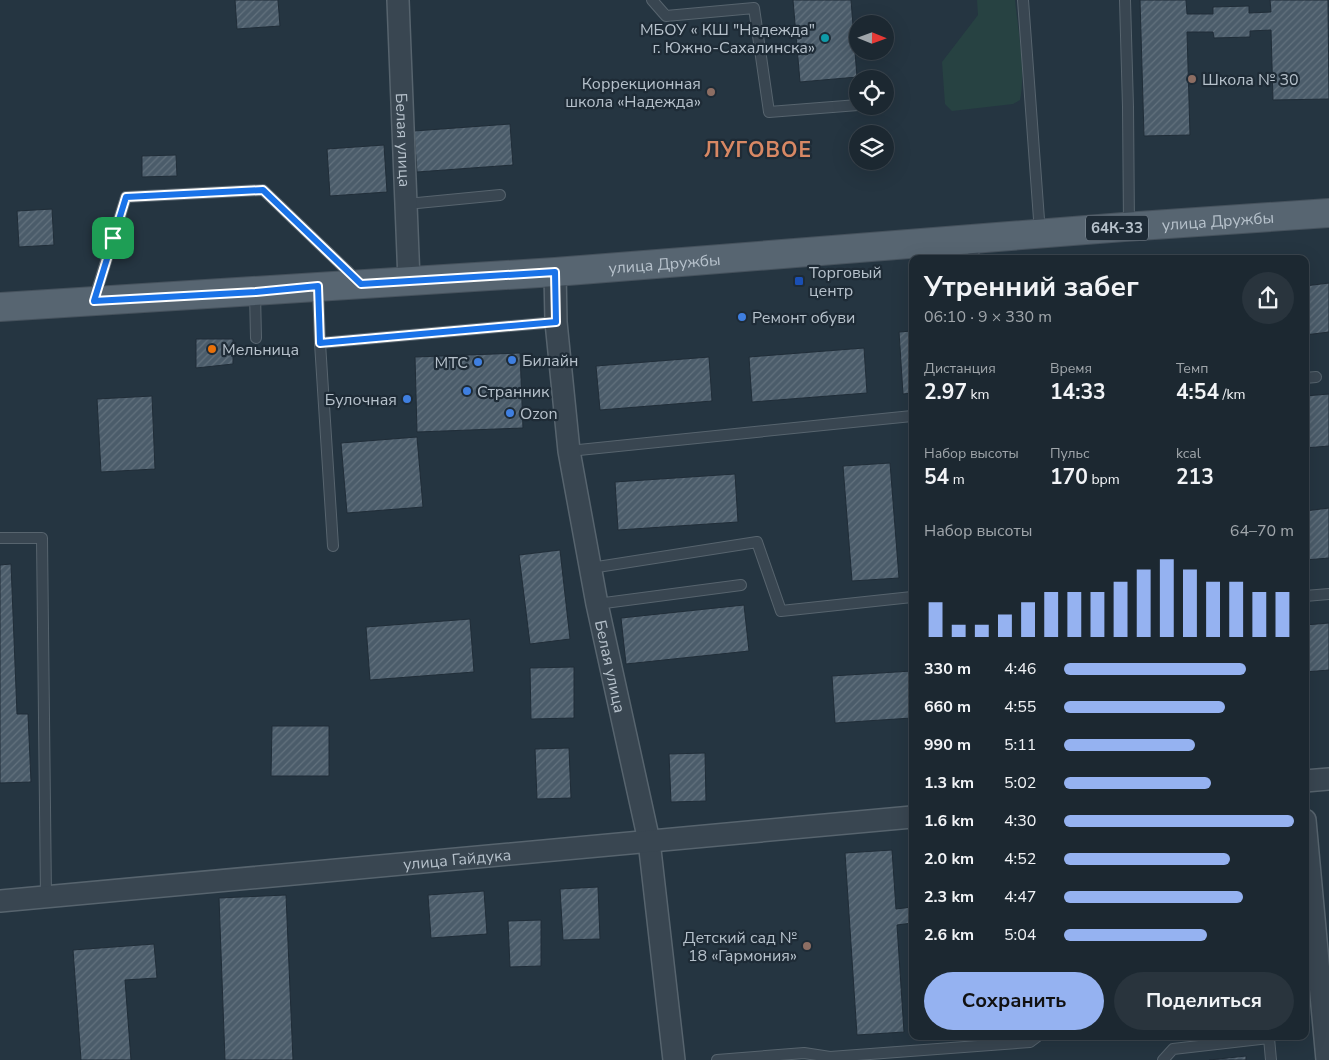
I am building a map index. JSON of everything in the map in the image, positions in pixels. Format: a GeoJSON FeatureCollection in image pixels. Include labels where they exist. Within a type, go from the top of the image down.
{"type":"FeatureCollection","features":[{"type":"Feature","properties":{"kind":"main road","name":"улица Дружбы"},"geometry":{"type":"LineString","coordinates":[[0,307],[256,292],[318,286],[973,249],[1041,234],[1329,214]]}},
{"type":"Feature","properties":{"kind":"street","name":"Белая улица"},"geometry":{"type":"LineString","coordinates":[[398,0],[409,281]]}},
{"type":"Feature","properties":{"kind":"street","name":"Белая улица"},"geometry":{"type":"LineString","coordinates":[[555,272],[556,322],[569,451],[597,604],[649,841],[674,1060]]}},
{"type":"Feature","properties":{"kind":"street"},"geometry":{"type":"LineString","coordinates":[[1309,781],[1329,779]]}},
{"type":"Feature","properties":{"kind":"street","name":"улица Гайдука"},"geometry":{"type":"LineString","coordinates":[[0,901],[909,817]]}},
{"type":"Feature","properties":{"kind":"street"},"geometry":{"type":"LineString","coordinates":[[1309,847],[1324,950],[1327,1060]]}},
{"type":"Feature","properties":{"kind":"lane"},"geometry":{"type":"LineString","coordinates":[[652,0],[666,16],[754,8],[769,112],[849,106]]}},
{"type":"Feature","properties":{"kind":"lane"},"geometry":{"type":"LineString","coordinates":[[1023,0],[1041,234]]}},
{"type":"Feature","properties":{"kind":"lane"},"geometry":{"type":"LineString","coordinates":[[1125,0],[1129,227]]}},
{"type":"Feature","properties":{"kind":"lane"},"geometry":{"type":"LineString","coordinates":[[94,301],[126,197],[263,190],[361,284]]}},
{"type":"Feature","properties":{"kind":"lane"},"geometry":{"type":"LineString","coordinates":[[407,204],[500,195]]}},
{"type":"Feature","properties":{"kind":"lane"},"geometry":{"type":"LineString","coordinates":[[318,286],[333,546]]}},
{"type":"Feature","properties":{"kind":"lane"},"geometry":{"type":"LineString","coordinates":[[256,292],[256,338]]}},
{"type":"Feature","properties":{"kind":"lane"},"geometry":{"type":"LineString","coordinates":[[320,343],[556,322]]}},
{"type":"Feature","properties":{"kind":"lane"},"geometry":{"type":"LineString","coordinates":[[569,451],[909,416]]}},
{"type":"Feature","properties":{"kind":"lane"},"geometry":{"type":"LineString","coordinates":[[0,538],[42,538],[46,897]]}},
{"type":"Feature","properties":{"kind":"lane"},"geometry":{"type":"LineString","coordinates":[[591,568],[756,542],[781,612],[909,597]]}},
{"type":"Feature","properties":{"kind":"lane"},"geometry":{"type":"LineString","coordinates":[[597,604],[741,584]]}},
{"type":"Feature","properties":{"kind":"lane"},"geometry":{"type":"LineString","coordinates":[[1309,596],[1329,594]]}},
{"type":"Feature","properties":{"kind":"lane"},"geometry":{"type":"LineString","coordinates":[[717,1060],[804,1053],[830,1057],[1030,1042],[1033,1040]]}},
{"type":"Feature","properties":{"kind":"lane"},"geometry":{"type":"LineString","coordinates":[[1163,1060],[1173,1049],[1252,1040]]}},
{"type":"Feature","properties":{"kind":"lane"},"geometry":{"type":"LineString","coordinates":[[1269,1040],[1271,1060]]}},
{"type":"Feature","properties":{"kind":"green space"},"geometry":{"type":"Polygon","coordinates":[[[977,0],[1015,0],[1022,64],[1020,100],[1013,104],[952,111],[945,104],[942,62],[978,15],[977,0]]]}},
{"type":"Feature","properties":{"kind":"building"},"geometry":{"type":"Polygon","coordinates":[[[235,0],[278,0],[280,26],[237,29],[235,0]]]}},
{"type":"Feature","properties":{"kind":"building","name":"МБОУ « КШ \"Надежда\" г. Южно-Сахалинска»"},"geometry":{"type":"Polygon","coordinates":[[[793,0],[851,0],[852,15],[849,15],[849,60],[856,60],[856,70],[849,70],[849,78],[800,82],[793,0]]]}},
{"type":"Feature","properties":{"kind":"building"},"geometry":{"type":"Polygon","coordinates":[[[1140,0],[1186,0],[1187,14],[1213,14],[1213,7],[1249,6],[1249,13],[1271,12],[1270,0],[1328,0],[1329,99],[1273,100],[1271,30],[1250,31],[1250,37],[1214,38],[1213,32],[1187,32],[1190,135],[1144,136],[1140,0]]]}},
{"type":"Feature","properties":{"kind":"building"},"geometry":{"type":"Polygon","coordinates":[[[510,124],[513,165],[417,172],[414,131],[510,124]]]}},
{"type":"Feature","properties":{"kind":"building"},"geometry":{"type":"Polygon","coordinates":[[[384,145],[387,192],[330,196],[327,149],[384,145]]]}},
{"type":"Feature","properties":{"kind":"building"},"geometry":{"type":"Polygon","coordinates":[[[176,155],[177,176],[142,177],[142,156],[176,155]]]}},
{"type":"Feature","properties":{"kind":"building"},"geometry":{"type":"Polygon","coordinates":[[[52,209],[54,245],[19,247],[17,211],[52,209]]]}},
{"type":"Feature","properties":{"kind":"building"},"geometry":{"type":"Polygon","coordinates":[[[1329,283],[1329,332],[1309,334],[1309,286],[1329,283]]]}},
{"type":"Feature","properties":{"kind":"building"},"geometry":{"type":"Polygon","coordinates":[[[909,331],[909,393],[903,394],[899,332],[909,331]]]}},
{"type":"Feature","properties":{"kind":"building"},"geometry":{"type":"Polygon","coordinates":[[[196,339],[233,339],[233,364],[196,368],[196,339]]]}},
{"type":"Feature","properties":{"kind":"building"},"geometry":{"type":"Polygon","coordinates":[[[864,348],[867,393],[752,402],[749,357],[864,348]]]}},
{"type":"Feature","properties":{"kind":"building"},"geometry":{"type":"Polygon","coordinates":[[[520,353],[523,428],[417,432],[415,357],[520,353]]]}},
{"type":"Feature","properties":{"kind":"building"},"geometry":{"type":"Polygon","coordinates":[[[709,357],[712,401],[600,410],[596,366],[709,357]]]}},
{"type":"Feature","properties":{"kind":"building"},"geometry":{"type":"Polygon","coordinates":[[[1329,394],[1329,446],[1309,448],[1309,396],[1329,394]]]}},
{"type":"Feature","properties":{"kind":"building"},"geometry":{"type":"Polygon","coordinates":[[[152,396],[155,469],[101,472],[97,399],[152,396]]]}},
{"type":"Feature","properties":{"kind":"building"},"geometry":{"type":"Polygon","coordinates":[[[417,437],[423,507],[347,513],[341,443],[417,437]]]}},
{"type":"Feature","properties":{"kind":"building"},"geometry":{"type":"Polygon","coordinates":[[[890,463],[899,578],[852,581],[843,466],[890,463]]]}},
{"type":"Feature","properties":{"kind":"building"},"geometry":{"type":"Polygon","coordinates":[[[735,474],[738,522],[618,530],[615,482],[735,474]]]}},
{"type":"Feature","properties":{"kind":"building"},"geometry":{"type":"Polygon","coordinates":[[[1329,508],[1329,558],[1309,560],[1309,510],[1329,508]]]}},
{"type":"Feature","properties":{"kind":"building"},"geometry":{"type":"Polygon","coordinates":[[[560,550],[570,639],[530,644],[519,555],[560,550]]]}},
{"type":"Feature","properties":{"kind":"building"},"geometry":{"type":"Polygon","coordinates":[[[11,564],[17,714],[28,714],[31,782],[0,783],[0,565],[11,564]]]}},
{"type":"Feature","properties":{"kind":"building"},"geometry":{"type":"Polygon","coordinates":[[[744,605],[749,651],[626,664],[621,618],[744,605]]]}},
{"type":"Feature","properties":{"kind":"building"},"geometry":{"type":"Polygon","coordinates":[[[470,619],[474,672],[370,680],[366,627],[470,619]]]}},
{"type":"Feature","properties":{"kind":"building"},"geometry":{"type":"Polygon","coordinates":[[[1329,623],[1329,670],[1309,672],[1309,625],[1329,623]]]}},
{"type":"Feature","properties":{"kind":"building"},"geometry":{"type":"Polygon","coordinates":[[[574,667],[574,718],[531,719],[530,668],[574,667]]]}},
{"type":"Feature","properties":{"kind":"building"},"geometry":{"type":"Polygon","coordinates":[[[909,671],[909,718],[835,723],[832,676],[909,671]]]}},
{"type":"Feature","properties":{"kind":"building"},"geometry":{"type":"Polygon","coordinates":[[[272,726],[329,726],[329,776],[271,776],[272,726]]]}},
{"type":"Feature","properties":{"kind":"building"},"geometry":{"type":"Polygon","coordinates":[[[569,748],[571,798],[537,799],[535,749],[569,748]]]}},
{"type":"Feature","properties":{"kind":"building"},"geometry":{"type":"Polygon","coordinates":[[[705,753],[706,801],[671,802],[669,754],[705,753]]]}},
{"type":"Feature","properties":{"kind":"building"},"geometry":{"type":"Polygon","coordinates":[[[892,850],[896,909],[909,907],[909,923],[897,925],[904,1032],[857,1035],[845,853],[892,850]]]}},
{"type":"Feature","properties":{"kind":"building"},"geometry":{"type":"Polygon","coordinates":[[[598,887],[600,939],[563,940],[560,889],[598,887]]]}},
{"type":"Feature","properties":{"kind":"building"},"geometry":{"type":"Polygon","coordinates":[[[484,891],[487,934],[431,938],[428,895],[484,891]]]}},
{"type":"Feature","properties":{"kind":"building"},"geometry":{"type":"Polygon","coordinates":[[[286,895],[293,1060],[225,1060],[219,898],[286,895]]]}},
{"type":"Feature","properties":{"kind":"building"},"geometry":{"type":"Polygon","coordinates":[[[541,920],[541,966],[510,967],[508,921],[541,920]]]}},
{"type":"Feature","properties":{"kind":"building"},"geometry":{"type":"Polygon","coordinates":[[[154,944],[157,978],[125,980],[131,1060],[81,1060],[73,950],[154,944]]]}},
{"type":"Feature","properties":{"kind":"building"},"geometry":{"type":"Polygon","coordinates":[[[1246,1056],[1246,1060],[1209,1060],[1246,1056]]]}},
{"type":"Feature","properties":{"kind":"place","name":"МБОУ « КШ \"Надежда\" г. Южно-Сахалинска»"},"geometry":{"type":"Point","coordinates":[825,38]}},
{"type":"Feature","properties":{"kind":"place","name":"Школа № 30"},"geometry":{"type":"Point","coordinates":[1192,79]}},
{"type":"Feature","properties":{"kind":"place","name":"Коррекционная школа «Надежда»"},"geometry":{"type":"Point","coordinates":[711,92]}},
{"type":"Feature","properties":{"kind":"place","name":"Торговый центр"},"geometry":{"type":"Point","coordinates":[799,281]}},
{"type":"Feature","properties":{"kind":"place","name":"Ремонт обуви"},"geometry":{"type":"Point","coordinates":[742,317]}},
{"type":"Feature","properties":{"kind":"place","name":"Мельница"},"geometry":{"type":"Point","coordinates":[212,349]}},
{"type":"Feature","properties":{"kind":"place","name":"Билайн"},"geometry":{"type":"Point","coordinates":[512,360]}},
{"type":"Feature","properties":{"kind":"place","name":"МТС"},"geometry":{"type":"Point","coordinates":[478,362]}},
{"type":"Feature","properties":{"kind":"place","name":"Странник"},"geometry":{"type":"Point","coordinates":[467,391]}},
{"type":"Feature","properties":{"kind":"place","name":"Булочная"},"geometry":{"type":"Point","coordinates":[407,399]}},
{"type":"Feature","properties":{"kind":"place","name":"Ozon"},"geometry":{"type":"Point","coordinates":[510,413]}},
{"type":"Feature","properties":{"kind":"place","name":"Детский сад № 18 «Гармония»"},"geometry":{"type":"Point","coordinates":[807,946]}},
{"type":"Feature","properties":{"kind":"district","name":"ЛУГОВОЕ"},"geometry":{"type":"Point","coordinates":[758,150]}},
{"type":"Feature","properties":{"kind":"route"},"geometry":{"type":"LineString","coordinates":[[263,190],[361,284],[555,272],[556,322],[320,343],[318,286],[256,292],[94,301],[113,238],[126,197],[263,190]]}}]}
